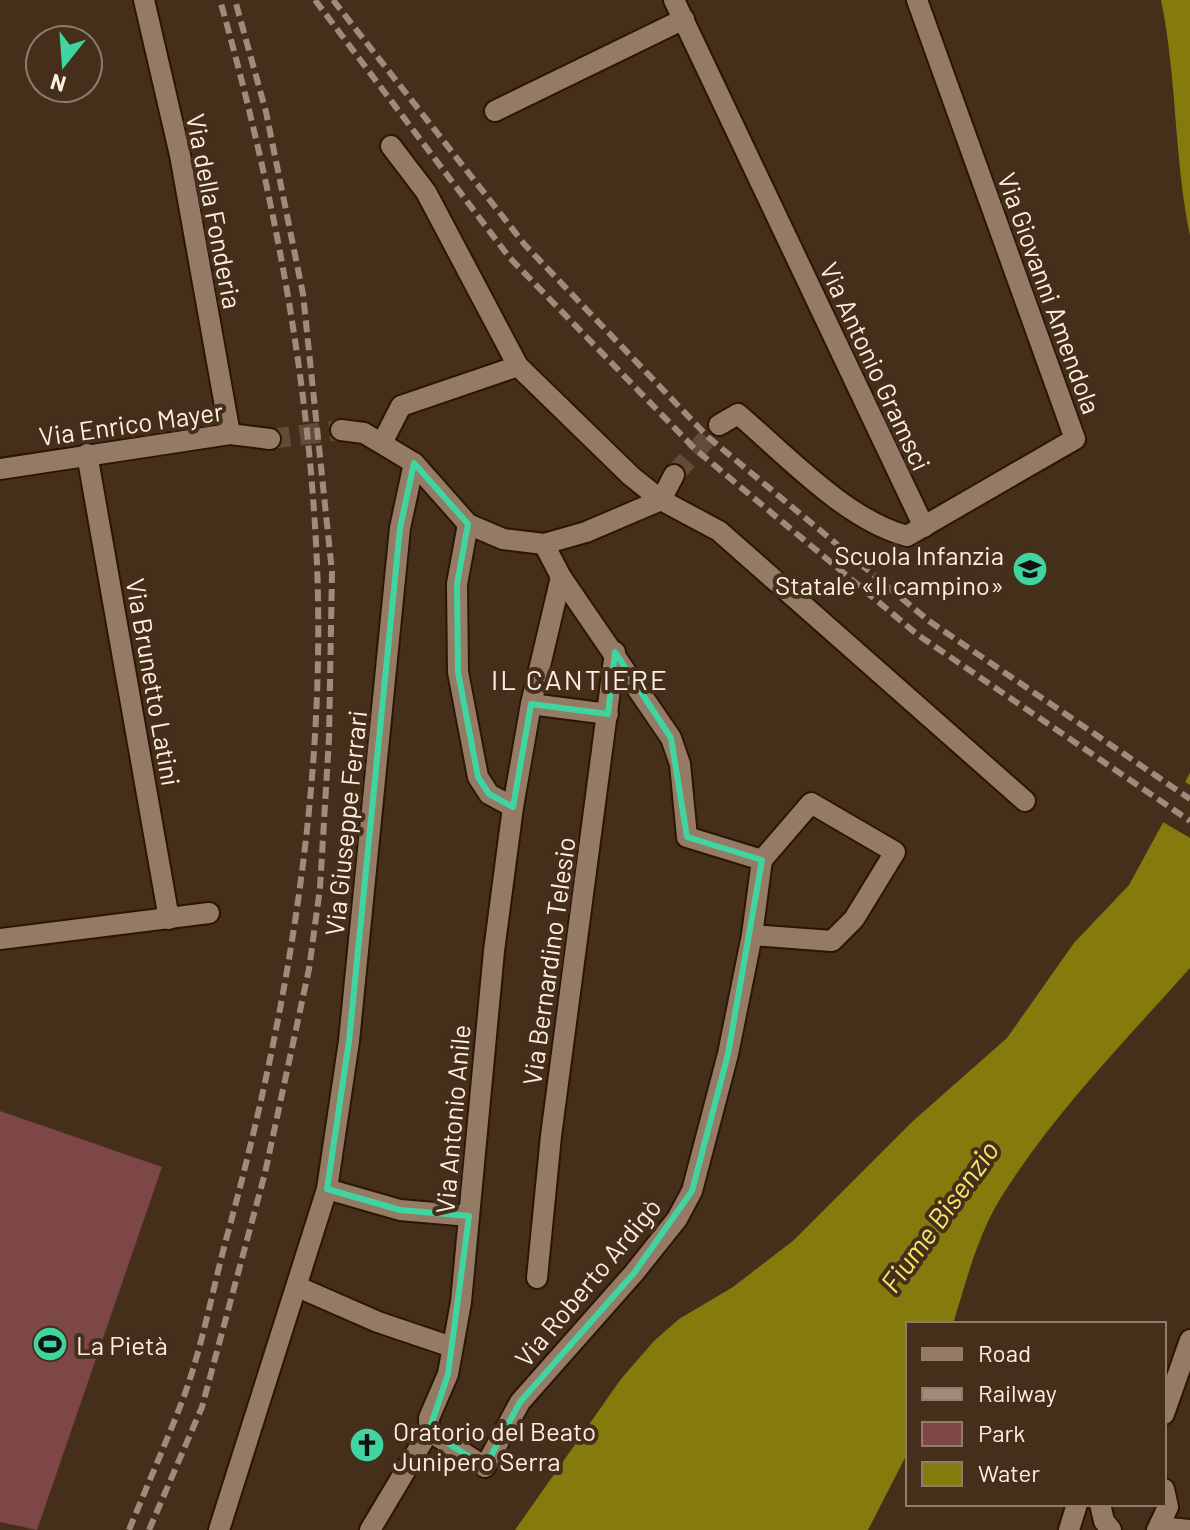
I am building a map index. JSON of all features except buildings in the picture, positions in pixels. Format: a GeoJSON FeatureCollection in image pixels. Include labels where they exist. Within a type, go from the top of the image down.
{"type":"FeatureCollection","features":[{"type":"Feature","properties":{"kind":"street","name":"Via della Fonderia"},"geometry":{"type":"LineString","coordinates":[[144,0],[180,155],[230,434]]}},
{"type":"Feature","properties":{"kind":"street","name":"Via Antonio Gramsci"},"geometry":{"type":"LineString","coordinates":[[674,0],[924,527]]}},
{"type":"Feature","properties":{"kind":"street","name":"Via Giovanni Amendola"},"geometry":{"type":"LineString","coordinates":[[917,0],[1075,439],[924,527]]}},
{"type":"Feature","properties":{"kind":"street"},"geometry":{"type":"LineString","coordinates":[[495,111],[684,19]]}},
{"type":"Feature","properties":{"kind":"street"},"geometry":{"type":"LineString","coordinates":[[391,146],[426,192],[518,366],[631,476],[661,500],[719,531],[1025,801]]}},
{"type":"Feature","properties":{"kind":"street"},"geometry":{"type":"LineString","coordinates":[[382,443],[401,406],[518,366]]}},
{"type":"Feature","properties":{"kind":"street"},"geometry":{"type":"LineString","coordinates":[[719,425],[738,414],[821,486],[881,529],[907,536],[924,527]]}},
{"type":"Feature","properties":{"kind":"street"},"geometry":{"type":"LineString","coordinates":[[341,430],[364,433],[414,463],[468,524],[503,539],[544,544],[586,532],[661,500],[674,475]]}},
{"type":"Feature","properties":{"kind":"street","name":"Via Enrico Mayer"},"geometry":{"type":"LineString","coordinates":[[0,469],[230,434],[270,439]]}},
{"type":"Feature","properties":{"kind":"street","name":"Via Brunetto Latini"},"geometry":{"type":"LineString","coordinates":[[87,454],[169,919]]}},
{"type":"Feature","properties":{"kind":"street","name":"Via Giuseppe Ferrari"},"geometry":{"type":"LineString","coordinates":[[219,1530],[327,1189],[349,1041],[400,528],[414,463]]}},
{"type":"Feature","properties":{"kind":"street"},"geometry":{"type":"LineString","coordinates":[[468,524],[457,584],[458,672],[478,777],[489,794],[513,807]]}},
{"type":"Feature","properties":{"kind":"street"},"geometry":{"type":"LineString","coordinates":[[544,544],[561,577],[671,738],[680,764],[687,837],[762,860],[811,803],[895,852],[854,919],[832,941],[752,935]]}},
{"type":"Feature","properties":{"kind":"street","name":"Via Antonio Anile"},"geometry":{"type":"LineString","coordinates":[[370,1530],[429,1431],[429,1418],[448,1374],[461,1302],[494,951],[513,807],[531,704],[561,577]]}},
{"type":"Feature","properties":{"kind":"street","name":"Via Bernardino Telesio"},"geometry":{"type":"LineString","coordinates":[[537,1278],[551,1136],[615,652]]}},
{"type":"Feature","properties":{"kind":"street"},"geometry":{"type":"LineString","coordinates":[[531,704],[608,714]]}},
{"type":"Feature","properties":{"kind":"street","name":"Via Roberto Ardigò"},"geometry":{"type":"LineString","coordinates":[[429,1431],[485,1467],[520,1402],[634,1273],[677,1219],[692,1191],[728,1054],[752,935],[762,860]]}},
{"type":"Feature","properties":{"kind":"street"},"geometry":{"type":"LineString","coordinates":[[0,939],[209,913]]}},
{"type":"Feature","properties":{"kind":"street"},"geometry":{"type":"LineString","coordinates":[[327,1189],[400,1210],[469,1216]]}},
{"type":"Feature","properties":{"kind":"street"},"geometry":{"type":"LineString","coordinates":[[298,1287],[378,1322],[452,1347]]}},
{"type":"Feature","properties":{"kind":"street"},"geometry":{"type":"LineString","coordinates":[[1166,1364],[1186,1347]]}},
{"type":"Feature","properties":{"kind":"street"},"geometry":{"type":"LineString","coordinates":[[1166,1408],[1186,1347]]}},
{"type":"Feature","properties":{"kind":"street"},"geometry":{"type":"LineString","coordinates":[[1166,1494],[1190,1516]]}},
{"type":"Feature","properties":{"kind":"street"},"geometry":{"type":"LineString","coordinates":[[1166,1494],[1167,1515],[1159,1529],[1190,1530]]}},
{"type":"Feature","properties":{"kind":"street"},"geometry":{"type":"LineString","coordinates":[[1069,1530],[1076,1506]]}},
{"type":"Feature","properties":{"kind":"street"},"geometry":{"type":"LineString","coordinates":[[1088,1530],[1104,1516]]}},
{"type":"Feature","properties":{"kind":"highlighted area"},"geometry":{"type":"Polygon","coordinates":[[[414,463],[468,524],[457,584],[458,672],[478,777],[489,794],[513,807],[531,704],[608,714],[615,652],[671,738],[687,837],[762,860],[728,1054],[692,1191],[634,1273],[520,1402],[485,1467],[429,1431],[448,1374],[469,1216],[400,1210],[327,1189],[349,1041],[400,528],[414,463]]]}},
{"type":"Feature","properties":{"kind":"green space","name":"La Pietà"},"geometry":{"type":"Polygon","coordinates":[[[0,1111],[162,1167],[37,1530],[0,1522],[0,1111]]]}},
{"type":"Feature","properties":{"kind":"water"},"geometry":{"type":"Polygon","coordinates":[[[1161,0],[1190,0],[1190,236],[1170,58],[1161,0]]]}},
{"type":"Feature","properties":{"kind":"water","name":"Fiume Bisenzio"},"geometry":{"type":"Polygon","coordinates":[[[1190,773],[1190,968],[1090,1079],[1020,1168],[985,1229],[954,1322],[906,1322],[906,1456],[868,1530],[515,1530],[621,1379],[654,1341],[679,1319],[733,1287],[794,1240],[913,1121],[1007,1038],[1074,943],[1129,885],[1190,773]]]}},
{"type":"Feature","properties":{"kind":"pier"},"geometry":{"type":"Polygon","coordinates":[[[1182,780],[1190,785],[1190,838],[1161,821],[1182,780]]]}},
{"type":"Feature","properties":{"kind":"tunnel"},"geometry":{"type":"LineString","coordinates":[[674,475],[719,425]]}},
{"type":"Feature","properties":{"kind":"tunnel"},"geometry":{"type":"LineString","coordinates":[[270,439],[341,430]]}},
{"type":"Feature","properties":{"kind":"railway"},"geometry":{"type":"LineString","coordinates":[[129,1530],[190,1380],[248,1157],[284,990],[308,820],[315,735],[317,564],[313,492],[297,350],[256,139],[220,0]]}},
{"type":"Feature","properties":{"kind":"railway"},"geometry":{"type":"LineString","coordinates":[[149,1530],[202,1407],[265,1173],[309,969],[320,888],[329,738],[332,572],[303,294],[266,112],[235,0]]}},
{"type":"Feature","properties":{"kind":"railway"},"geometry":{"type":"LineString","coordinates":[[315,0],[509,257],[695,449],[918,635],[1190,821]]}},
{"type":"Feature","properties":{"kind":"railway"},"geometry":{"type":"LineString","coordinates":[[333,0],[525,245],[708,437],[929,621],[1190,799]]}},
{"type":"Feature","properties":{"kind":"place","name":"Scuola Infanzia Statale «Il campino»"},"geometry":{"type":"Point","coordinates":[1030,569]}},
{"type":"Feature","properties":{"kind":"place","name":"La Pietà"},"geometry":{"type":"Point","coordinates":[50,1344]}},
{"type":"Feature","properties":{"kind":"place","name":"Oratorio del Beato Junipero Serra"},"geometry":{"type":"Point","coordinates":[367,1445]}},
{"type":"Feature","properties":{"kind":"district","name":"IL CANTIERE"},"geometry":{"type":"Point","coordinates":[580,679]}}]}
